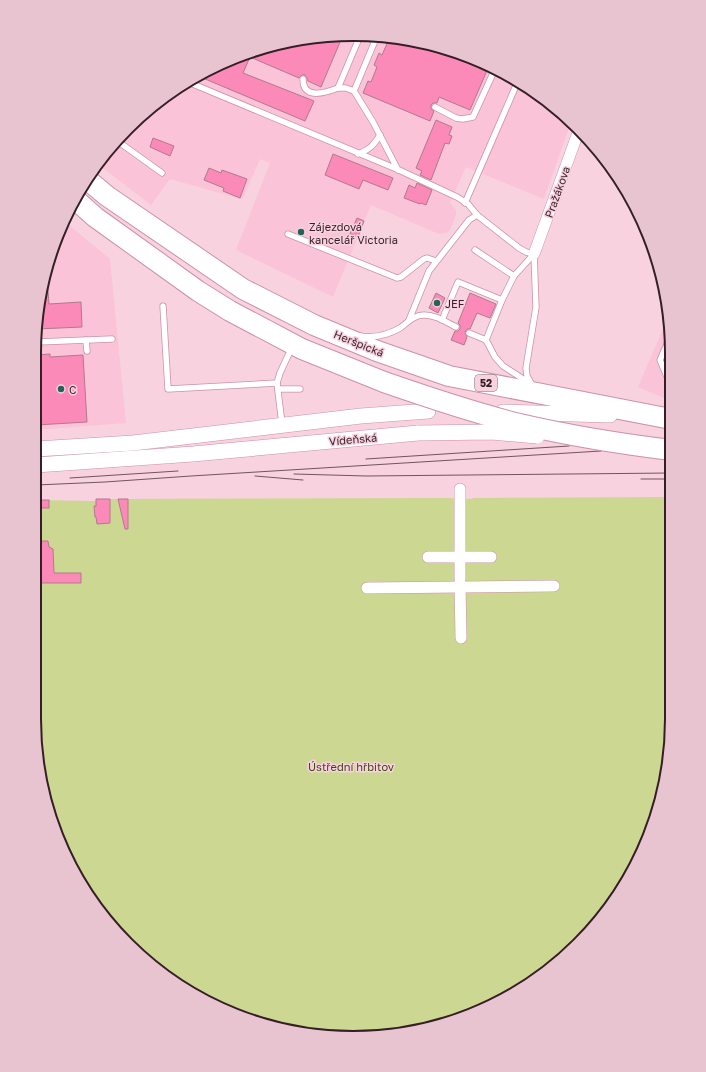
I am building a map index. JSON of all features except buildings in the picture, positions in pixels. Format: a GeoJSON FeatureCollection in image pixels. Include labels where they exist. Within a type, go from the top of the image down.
{"type":"FeatureCollection","features":[{"type":"Feature","properties":{"kind":"highway","name":"Heršpická"},"geometry":{"type":"LineString","coordinates":[[92,183],[243,289],[314,325],[377,351],[449,376],[665,418]]}},
{"type":"Feature","properties":{"kind":"highway"},"geometry":{"type":"LineString","coordinates":[[80,203],[95,217],[198,291],[230,311],[294,344],[384,382],[439,401],[524,425],[633,445]]}},
{"type":"Feature","properties":{"kind":"highway","name":"Vídeňská"},"geometry":{"type":"LineString","coordinates":[[633,445],[665,449]]}},
{"type":"Feature","properties":{"kind":"main road","name":"Vídeňská"},"geometry":{"type":"LineString","coordinates":[[41,450],[133,443],[361,416],[428,411]]}},
{"type":"Feature","properties":{"kind":"main road"},"geometry":{"type":"LineString","coordinates":[[502,412],[596,414],[665,419]]}},
{"type":"Feature","properties":{"kind":"main road","name":"Vídeňská"},"geometry":{"type":"LineString","coordinates":[[41,465],[185,454],[418,433],[492,432],[529,434],[599,444],[633,445]]}},
{"type":"Feature","properties":{"kind":"street","name":"Pražákova"},"geometry":{"type":"LineString","coordinates":[[534,254],[577,135]]}},
{"type":"Feature","properties":{"kind":"street"},"geometry":{"type":"LineString","coordinates":[[460,489],[461,638]]}},
{"type":"Feature","properties":{"kind":"street"},"geometry":{"type":"LineString","coordinates":[[428,557],[491,557]]}},
{"type":"Feature","properties":{"kind":"street"},"geometry":{"type":"LineString","coordinates":[[367,588],[460,583],[554,586]]}},
{"type":"Feature","properties":{"kind":"lane"},"geometry":{"type":"LineString","coordinates":[[338,88],[358,41]]}},
{"type":"Feature","properties":{"kind":"lane"},"geometry":{"type":"LineString","coordinates":[[354,91],[374,42]]}},
{"type":"Feature","properties":{"kind":"lane"},"geometry":{"type":"LineString","coordinates":[[435,107],[463,120],[473,117],[493,74]]}},
{"type":"Feature","properties":{"kind":"lane"},"geometry":{"type":"LineString","coordinates":[[303,79],[304,88],[315,93],[324,93],[338,88],[346,88],[354,91],[380,135],[398,170]]}},
{"type":"Feature","properties":{"kind":"lane"},"geometry":{"type":"LineString","coordinates":[[194,85],[398,170],[457,197],[519,248],[534,254]]}},
{"type":"Feature","properties":{"kind":"lane"},"geometry":{"type":"LineString","coordinates":[[465,203],[515,87]]}},
{"type":"Feature","properties":{"kind":"lane"},"geometry":{"type":"LineString","coordinates":[[358,154],[368,150],[375,144],[380,135]]}},
{"type":"Feature","properties":{"kind":"lane"},"geometry":{"type":"LineString","coordinates":[[121,144],[162,173]]}},
{"type":"Feature","properties":{"kind":"lane"},"geometry":{"type":"LineString","coordinates":[[409,320],[424,282],[436,261],[469,220],[477,215]]}},
{"type":"Feature","properties":{"kind":"lane"},"geometry":{"type":"LineString","coordinates":[[288,234],[397,278],[402,277],[424,259],[427,258],[436,261]]}},
{"type":"Feature","properties":{"kind":"lane"},"geometry":{"type":"LineString","coordinates":[[474,250],[514,276]]}},
{"type":"Feature","properties":{"kind":"lane"},"geometry":{"type":"LineString","coordinates":[[486,340],[502,300],[514,276],[534,254]]}},
{"type":"Feature","properties":{"kind":"lane"},"geometry":{"type":"LineString","coordinates":[[531,384],[527,376],[526,368],[536,307],[534,254]]}},
{"type":"Feature","properties":{"kind":"lane"},"geometry":{"type":"LineString","coordinates":[[442,320],[458,282],[502,300]]}},
{"type":"Feature","properties":{"kind":"lane"},"geometry":{"type":"LineString","coordinates":[[163,306],[168,389],[278,383]]}},
{"type":"Feature","properties":{"kind":"lane"},"geometry":{"type":"LineString","coordinates":[[353,334],[365,336],[386,334],[397,330],[409,320],[424,315],[442,320],[456,327]]}},
{"type":"Feature","properties":{"kind":"lane"},"geometry":{"type":"LineString","coordinates":[[314,325],[336,327]]}},
{"type":"Feature","properties":{"kind":"lane"},"geometry":{"type":"LineString","coordinates":[[469,333],[486,340],[495,357],[503,366],[531,384],[538,386]]}},
{"type":"Feature","properties":{"kind":"lane"},"geometry":{"type":"LineString","coordinates":[[42,342],[112,339]]}},
{"type":"Feature","properties":{"kind":"lane"},"geometry":{"type":"LineString","coordinates":[[86,340],[87,351]]}},
{"type":"Feature","properties":{"kind":"lane"},"geometry":{"type":"LineString","coordinates":[[282,426],[278,383],[282,369],[294,344]]}},
{"type":"Feature","properties":{"kind":"lane"},"geometry":{"type":"LineString","coordinates":[[665,349],[660,360],[665,372]]}},
{"type":"Feature","properties":{"kind":"lane"},"geometry":{"type":"LineString","coordinates":[[278,389],[300,389]]}},
{"type":"Feature","properties":{"kind":"lane"},"geometry":{"type":"LineString","coordinates":[[590,397],[608,406]]}},
{"type":"Feature","properties":{"kind":"shaded area"},"geometry":{"type":"Polygon","coordinates":[[[353,41],[394,44],[434,52],[472,65],[509,83],[543,105],[569,127],[544,199],[466,167],[450,203],[456,210],[456,215],[450,230],[446,233],[439,234],[371,205],[333,297],[236,250],[270,163],[260,159],[243,198],[241,199],[170,179],[151,205],[102,167],[118,147],[147,118],[163,105],[197,83],[234,65],[292,47],[353,41]]]}},
{"type":"Feature","properties":{"kind":"shaded area"},"geometry":{"type":"Polygon","coordinates":[[[69,225],[110,259],[126,423],[41,430],[41,353],[44,312],[52,272],[69,225]]]}},
{"type":"Feature","properties":{"kind":"shaded area"},"geometry":{"type":"Polygon","coordinates":[[[664,328],[665,398],[638,387],[664,328]]]}},
{"type":"Feature","properties":{"kind":"green space","name":"Ústřední hřbitov"},"geometry":{"type":"Polygon","coordinates":[[[665,497],[664,739],[659,780],[654,800],[633,857],[601,909],[574,940],[559,954],[543,967],[509,989],[491,999],[453,1014],[414,1025],[394,1028],[353,1031],[333,1030],[292,1025],[272,1020],[215,999],[163,967],[132,940],[118,925],[105,909],[83,875],[73,857],[58,819],[47,780],[42,739],[41,500],[665,497]]]}},
{"type":"Feature","properties":{"kind":"tram line"},"geometry":{"type":"LineString","coordinates":[[661,440],[665,440]]}},
{"type":"Feature","properties":{"kind":"tram line"},"geometry":{"type":"LineString","coordinates":[[366,459],[569,446]]}},
{"type":"Feature","properties":{"kind":"tram line"},"geometry":{"type":"LineString","coordinates":[[41,485],[601,451]]}},
{"type":"Feature","properties":{"kind":"tram line"},"geometry":{"type":"LineString","coordinates":[[70,478],[178,471]]}},
{"type":"Feature","properties":{"kind":"tram line"},"geometry":{"type":"LineString","coordinates":[[294,474],[366,476],[665,473]]}},
{"type":"Feature","properties":{"kind":"tram line"},"geometry":{"type":"LineString","coordinates":[[255,476],[303,480]]}},
{"type":"Feature","properties":{"kind":"tram line"},"geometry":{"type":"LineString","coordinates":[[641,479],[665,479]]}},
{"type":"Feature","properties":{"kind":"place","name":"Zájezdová kancelář Victoria"},"geometry":{"type":"Point","coordinates":[301,232]}},
{"type":"Feature","properties":{"kind":"place","name":"JEF"},"geometry":{"type":"Point","coordinates":[437,303]}},
{"type":"Feature","properties":{"kind":"place","name":"C"},"geometry":{"type":"Point","coordinates":[61,389]}}]}
